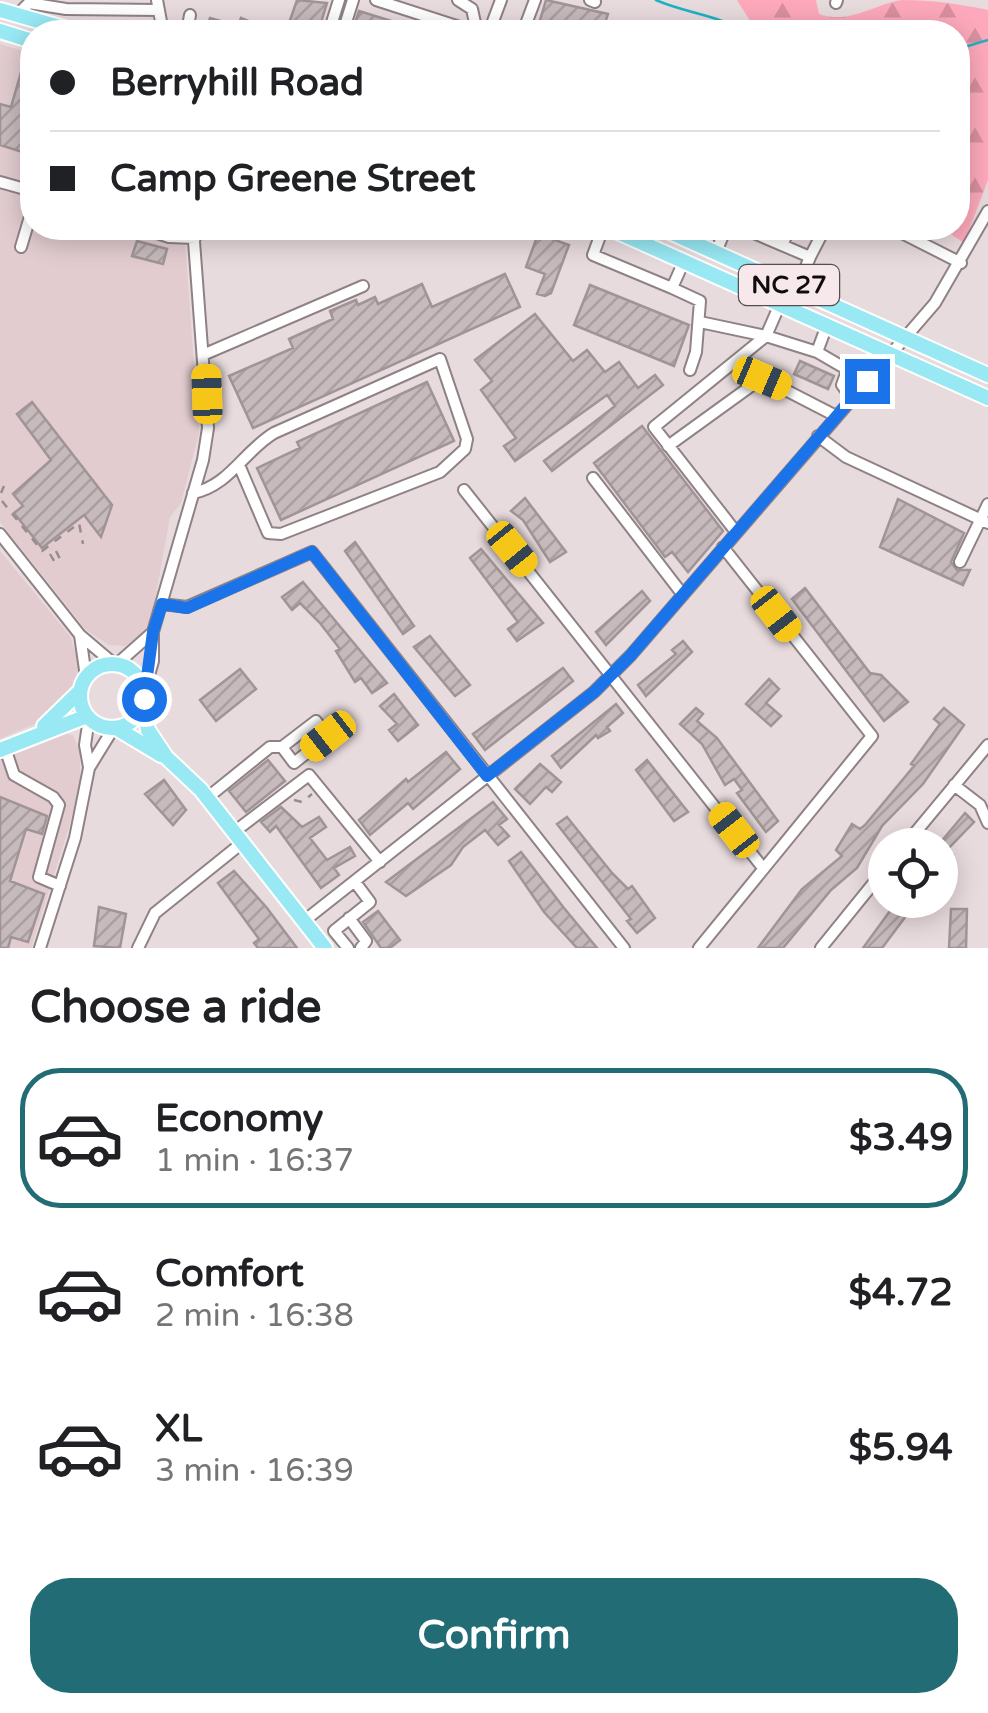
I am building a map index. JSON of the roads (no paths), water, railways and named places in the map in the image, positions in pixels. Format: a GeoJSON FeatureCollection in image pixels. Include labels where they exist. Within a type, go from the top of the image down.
{"type":"FeatureCollection","features":[{"type":"Feature","properties":{"kind":"main road"},"geometry":{"type":"LineString","coordinates":[[0,10],[35,20]]}},
{"type":"Feature","properties":{"kind":"main road","name":"NC 27"},"geometry":{"type":"LineString","coordinates":[[634,240],[988,398]]}},
{"type":"Feature","properties":{"kind":"main road","name":"NC 27"},"geometry":{"type":"LineString","coordinates":[[701,240],[716,252],[988,375]]}},
{"type":"Feature","properties":{"kind":"main road"},"geometry":{"type":"LineString","coordinates":[[32,736],[100,666],[115,664],[136,674],[148,730],[166,757],[207,798],[322,945]]}},
{"type":"Feature","properties":{"kind":"main road"},"geometry":{"type":"LineString","coordinates":[[83,684],[88,717]]}},
{"type":"Feature","properties":{"kind":"main road"},"geometry":{"type":"LineString","coordinates":[[115,728],[132,722],[144,700]]}},
{"type":"Feature","properties":{"kind":"main road"},"geometry":{"type":"LineString","coordinates":[[2,749],[88,717],[166,757]]}},
{"type":"Feature","properties":{"kind":"street"},"geometry":{"type":"LineString","coordinates":[[376,0],[438,20]]}},
{"type":"Feature","properties":{"kind":"street"},"geometry":{"type":"LineString","coordinates":[[458,0],[472,9],[474,20]]}},
{"type":"Feature","properties":{"kind":"street"},"geometry":{"type":"LineString","coordinates":[[18,15],[30,3],[72,9],[158,5]]}},
{"type":"Feature","properties":{"kind":"street"},"geometry":{"type":"LineString","coordinates":[[72,9],[72,20]]}},
{"type":"Feature","properties":{"kind":"street"},"geometry":{"type":"LineString","coordinates":[[189,20],[190,15]]}},
{"type":"Feature","properties":{"kind":"street"},"geometry":{"type":"LineString","coordinates":[[304,921],[612,675],[936,303],[988,211]]}},
{"type":"Feature","properties":{"kind":"street"},"geometry":{"type":"LineString","coordinates":[[21,247],[23,240]]}},
{"type":"Feature","properties":{"kind":"street"},"geometry":{"type":"LineString","coordinates":[[144,700],[153,660],[153,632],[208,428],[195,240]]}},
{"type":"Feature","properties":{"kind":"street"},"geometry":{"type":"LineString","coordinates":[[600,240],[593,255],[700,301],[700,322],[690,370]]}},
{"type":"Feature","properties":{"kind":"street"},"geometry":{"type":"LineString","coordinates":[[716,252],[721,240]]}},
{"type":"Feature","properties":{"kind":"street"},"geometry":{"type":"LineString","coordinates":[[770,240],[810,258]]}},
{"type":"Feature","properties":{"kind":"street"},"geometry":{"type":"LineString","coordinates":[[782,245],[784,240]]}},
{"type":"Feature","properties":{"kind":"street"},"geometry":{"type":"LineString","coordinates":[[797,289],[819,240]]}},
{"type":"Feature","properties":{"kind":"street"},"geometry":{"type":"LineString","coordinates":[[916,240],[962,263]]}},
{"type":"Feature","properties":{"kind":"street"},"geometry":{"type":"LineString","coordinates":[[672,288],[684,261]]}},
{"type":"Feature","properties":{"kind":"street"},"geometry":{"type":"LineString","coordinates":[[205,354],[363,286]]}},
{"type":"Feature","properties":{"kind":"street"},"geometry":{"type":"LineString","coordinates":[[736,532],[654,427],[766,336],[780,304]]}},
{"type":"Feature","properties":{"kind":"street"},"geometry":{"type":"LineString","coordinates":[[700,322],[817,352],[867,381]]}},
{"type":"Feature","properties":{"kind":"street"},"geometry":{"type":"LineString","coordinates":[[817,352],[826,325]]}},
{"type":"Feature","properties":{"kind":"street"},"geometry":{"type":"LineString","coordinates":[[192,494],[207,490],[256,444],[274,433],[440,359],[467,438],[465,449],[440,472],[281,534],[268,534],[238,464]]}},
{"type":"Feature","properties":{"kind":"street"},"geometry":{"type":"LineString","coordinates":[[848,368],[842,386],[852,398]]}},
{"type":"Feature","properties":{"kind":"street"},"geometry":{"type":"LineString","coordinates":[[668,446],[762,378],[836,416]]}},
{"type":"Feature","properties":{"kind":"street"},"geometry":{"type":"LineString","coordinates":[[818,436],[846,456],[984,522]]}},
{"type":"Feature","properties":{"kind":"street"},"geometry":{"type":"LineString","coordinates":[[594,478],[683,594]]}},
{"type":"Feature","properties":{"kind":"street"},"geometry":{"type":"LineString","coordinates":[[464,490],[764,868]]}},
{"type":"Feature","properties":{"kind":"street"},"geometry":{"type":"LineString","coordinates":[[960,562],[984,522],[988,504]]}},
{"type":"Feature","properties":{"kind":"street"},"geometry":{"type":"LineString","coordinates":[[0,534],[80,635],[115,664],[153,632]]}},
{"type":"Feature","properties":{"kind":"street"},"geometry":{"type":"LineString","coordinates":[[701,947],[872,736],[723,547]]}},
{"type":"Feature","properties":{"kind":"street"},"geometry":{"type":"LineString","coordinates":[[162,604],[187,608],[312,552],[624,948]]}},
{"type":"Feature","properties":{"kind":"street"},"geometry":{"type":"LineString","coordinates":[[80,635],[83,684]]}},
{"type":"Feature","properties":{"kind":"street"},"geometry":{"type":"LineString","coordinates":[[88,717],[84,744],[89,768]]}},
{"type":"Feature","properties":{"kind":"street"},"geometry":{"type":"LineString","coordinates":[[40,948],[78,821],[89,768],[115,728]]}},
{"type":"Feature","properties":{"kind":"street"},"geometry":{"type":"LineString","coordinates":[[919,828],[988,745]]}},
{"type":"Feature","properties":{"kind":"street"},"geometry":{"type":"LineString","coordinates":[[207,798],[270,747],[282,747]]}},
{"type":"Feature","properties":{"kind":"street"},"geometry":{"type":"LineString","coordinates":[[2,749],[14,775],[54,797],[59,816],[38,878],[60,886]]}},
{"type":"Feature","properties":{"kind":"street"},"geometry":{"type":"LineString","coordinates":[[138,948],[147,924],[160,908],[310,775],[380,862]]}},
{"type":"Feature","properties":{"kind":"street"},"geometry":{"type":"LineString","coordinates":[[954,785],[980,805],[988,823]]}},
{"type":"Feature","properties":{"kind":"street"},"geometry":{"type":"LineString","coordinates":[[59,816],[78,821]]}},
{"type":"Feature","properties":{"kind":"street"},"geometry":{"type":"LineString","coordinates":[[322,945],[370,902],[355,882]]}},
{"type":"Feature","properties":{"kind":"street"},"geometry":{"type":"LineString","coordinates":[[821,948],[868,890]]}},
{"type":"Feature","properties":{"kind":"street"},"geometry":{"type":"LineString","coordinates":[[326,903],[342,924],[366,942],[361,948]]}},
{"type":"Feature","properties":{"kind":"street"},"geometry":{"type":"LineString","coordinates":[[342,924],[348,948]]}},
{"type":"Feature","properties":{"kind":"waterway"},"geometry":{"type":"LineString","coordinates":[[656,0],[717,20]]}},
{"type":"Feature","properties":{"kind":"waterway"},"geometry":{"type":"LineString","coordinates":[[970,45],[988,40]]}}]}
